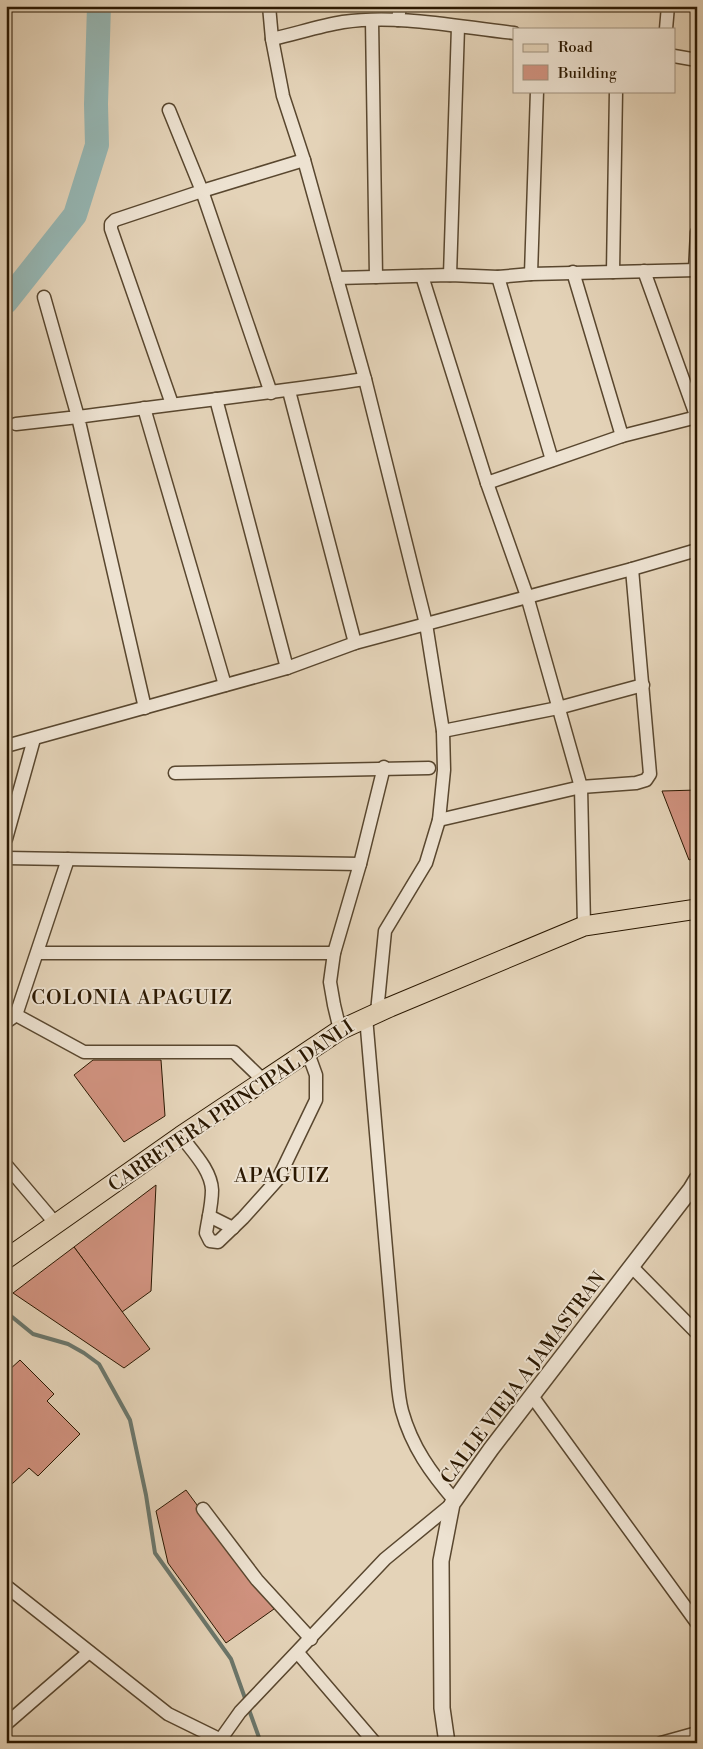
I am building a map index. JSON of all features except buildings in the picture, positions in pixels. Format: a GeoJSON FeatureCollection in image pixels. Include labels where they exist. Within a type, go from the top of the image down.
{"type":"FeatureCollection","features":[{"type":"Feature","properties":{"kind":"main road","name":"CARRETERA PRINCIPAL DANLI"},"geometry":{"type":"LineString","coordinates":[[6,1259],[181,1136],[340,1030],[371,1015],[584,926],[697,909]]}},
{"type":"Feature","properties":{"kind":"street"},"geometry":{"type":"LineString","coordinates":[[6,1586],[168,1714],[218,1741],[240,1712],[298,1653],[385,1559],[454,1503],[431,1473],[413,1443],[402,1410],[397,1376],[371,1015],[385,931],[426,863],[440,820],[444,770],[443,731],[426,624],[365,379],[304,160],[283,96],[268,6]]}},
{"type":"Feature","properties":{"kind":"street"},"geometry":{"type":"LineString","coordinates":[[398,20],[400,6]]}},
{"type":"Feature","properties":{"kind":"street"},"geometry":{"type":"LineString","coordinates":[[666,28],[668,6]]}},
{"type":"Feature","properties":{"kind":"street"},"geometry":{"type":"LineString","coordinates":[[272,39],[342,22],[372,20],[398,20],[513,33]]}},
{"type":"Feature","properties":{"kind":"street"},"geometry":{"type":"LineString","coordinates":[[372,20],[376,277]]}},
{"type":"Feature","properties":{"kind":"street"},"geometry":{"type":"LineString","coordinates":[[450,276],[458,27]]}},
{"type":"Feature","properties":{"kind":"street"},"geometry":{"type":"LineString","coordinates":[[676,56],[697,60]]}},
{"type":"Feature","properties":{"kind":"street"},"geometry":{"type":"LineString","coordinates":[[531,274],[537,92]]}},
{"type":"Feature","properties":{"kind":"street"},"geometry":{"type":"LineString","coordinates":[[612,272],[616,92]]}},
{"type":"Feature","properties":{"kind":"street"},"geometry":{"type":"LineString","coordinates":[[169,110],[202,191],[271,393]]}},
{"type":"Feature","properties":{"kind":"street"},"geometry":{"type":"LineString","coordinates":[[172,404],[111,224],[115,220],[202,191],[304,160]]}},
{"type":"Feature","properties":{"kind":"street"},"geometry":{"type":"LineString","coordinates":[[337,278],[498,277],[573,272],[696,270],[697,232]]}},
{"type":"Feature","properties":{"kind":"street"},"geometry":{"type":"LineString","coordinates":[[488,483],[622,436],[697,418],[644,271]]}},
{"type":"Feature","properties":{"kind":"street"},"geometry":{"type":"LineString","coordinates":[[573,272],[622,436]]}},
{"type":"Feature","properties":{"kind":"street"},"geometry":{"type":"LineString","coordinates":[[422,276],[488,483],[527,596],[581,787],[584,926]]}},
{"type":"Feature","properties":{"kind":"street"},"geometry":{"type":"LineString","coordinates":[[498,277],[552,460]]}},
{"type":"Feature","properties":{"kind":"street"},"geometry":{"type":"LineString","coordinates":[[44,297],[78,417],[145,708]]}},
{"type":"Feature","properties":{"kind":"street"},"geometry":{"type":"LineString","coordinates":[[16,424],[289,391],[365,379]]}},
{"type":"Feature","properties":{"kind":"street"},"geometry":{"type":"LineString","coordinates":[[289,391],[355,642]]}},
{"type":"Feature","properties":{"kind":"street"},"geometry":{"type":"LineString","coordinates":[[216,400],[287,668]]}},
{"type":"Feature","properties":{"kind":"street"},"geometry":{"type":"LineString","coordinates":[[144,408],[225,685]]}},
{"type":"Feature","properties":{"kind":"street"},"geometry":{"type":"LineString","coordinates":[[6,746],[287,668],[355,642],[697,550]]}},
{"type":"Feature","properties":{"kind":"street"},"geometry":{"type":"LineString","coordinates":[[440,820],[581,787],[636,783],[646,780],[650,774],[632,569]]}},
{"type":"Feature","properties":{"kind":"street"},"geometry":{"type":"LineString","coordinates":[[443,731],[558,708],[643,685]]}},
{"type":"Feature","properties":{"kind":"street"},"geometry":{"type":"LineString","coordinates":[[6,839],[34,739]]}},
{"type":"Feature","properties":{"kind":"street"},"geometry":{"type":"LineString","coordinates":[[340,1030],[330,982],[334,952],[360,864],[384,767]]}},
{"type":"Feature","properties":{"kind":"street"},"geometry":{"type":"LineString","coordinates":[[175,773],[384,767],[430,768]]}},
{"type":"Feature","properties":{"kind":"street"},"geometry":{"type":"LineString","coordinates":[[6,858],[360,864]]}},
{"type":"Feature","properties":{"kind":"street"},"geometry":{"type":"LineString","coordinates":[[68,859],[38,953],[9,1016],[84,1052],[234,1052],[264,1081]]}},
{"type":"Feature","properties":{"kind":"street"},"geometry":{"type":"LineString","coordinates":[[38,953],[334,952]]}},
{"type":"Feature","properties":{"kind":"street"},"geometry":{"type":"LineString","coordinates":[[181,1136],[207,1171],[212,1189],[206,1234],[210,1241],[218,1242],[278,1179],[316,1100],[316,1076],[308,1053]]}},
{"type":"Feature","properties":{"kind":"street"},"geometry":{"type":"LineString","coordinates":[[6,1165],[56,1224]]}},
{"type":"Feature","properties":{"kind":"street","name":"CALLE VIEJA A JAMASTRAN"},"geometry":{"type":"LineString","coordinates":[[448,1743],[442,1708],[441,1561],[454,1503],[491,1449],[695,1186]]}},
{"type":"Feature","properties":{"kind":"street"},"geometry":{"type":"LineString","coordinates":[[209,1216],[233,1228]]}},
{"type":"Feature","properties":{"kind":"street"},"geometry":{"type":"LineString","coordinates":[[632,1266],[697,1333]]}},
{"type":"Feature","properties":{"kind":"street"},"geometry":{"type":"LineString","coordinates":[[532,1396],[697,1622]]}},
{"type":"Feature","properties":{"kind":"street"},"geometry":{"type":"LineString","coordinates":[[204,1509],[257,1580],[311,1638]]}},
{"type":"Feature","properties":{"kind":"street"},"geometry":{"type":"LineString","coordinates":[[6,1724],[89,1652]]}},
{"type":"Feature","properties":{"kind":"street"},"geometry":{"type":"LineString","coordinates":[[298,1653],[375,1743]]}},
{"type":"Feature","properties":{"kind":"street"},"geometry":{"type":"LineString","coordinates":[[661,1743],[697,1733]]}},
{"type":"Feature","properties":{"kind":"waterway"},"geometry":{"type":"LineString","coordinates":[[6,302],[75,215],[97,145],[96,104],[99,6]]}},
{"type":"Feature","properties":{"kind":"waterway"},"geometry":{"type":"LineString","coordinates":[[6,1312],[33,1334],[68,1344],[99,1364],[130,1420],[146,1495],[155,1553],[231,1659],[246,1701]]}},
{"type":"Feature","properties":{"kind":"waterway"},"geometry":{"type":"LineString","coordinates":[[248,1707],[261,1743]]}},
{"type":"Feature","properties":{"kind":"district","name":"COLONIA APAGUIZ"},"geometry":{"type":"Point","coordinates":[132,998]}},
{"type":"Feature","properties":{"kind":"district","name":"APAGUIZ"},"geometry":{"type":"Point","coordinates":[282,1176]}}]}
